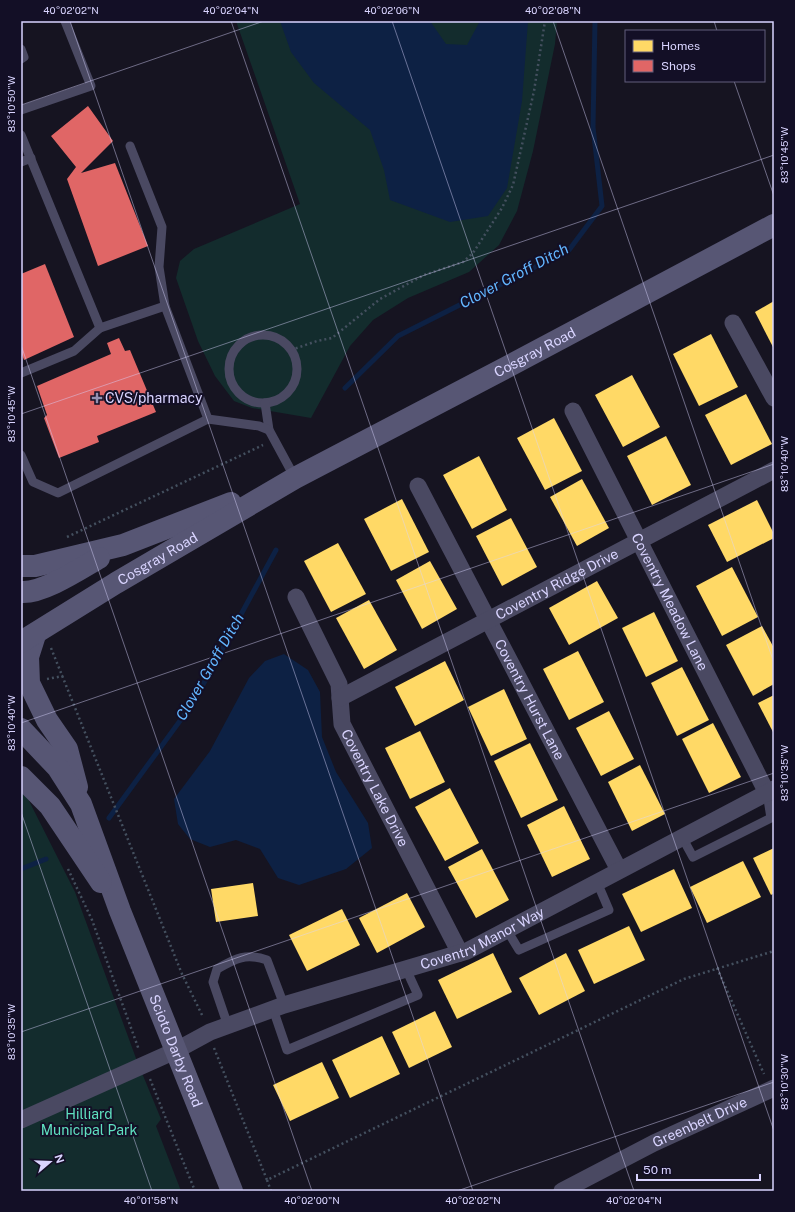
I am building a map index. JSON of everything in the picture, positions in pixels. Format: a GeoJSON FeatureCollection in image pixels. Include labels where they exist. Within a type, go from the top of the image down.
{"type":"FeatureCollection","features":[{"type":"Feature","properties":{"kind":"main road","name":"Cosgray Road"},"geometry":{"type":"LineString","coordinates":[[33,635],[116,583],[295,478],[516,363],[774,225]]}},
{"type":"Feature","properties":{"kind":"main road","name":"Cosgray Road"},"geometry":{"type":"LineString","coordinates":[[21,592],[26,592],[52,584],[123,545],[295,478]]}},
{"type":"Feature","properties":{"kind":"main road","name":"Cosgray Road"},"geometry":{"type":"LineString","coordinates":[[21,566],[35,566],[123,545]]}},
{"type":"Feature","properties":{"kind":"main road","name":"Scioto Darby Road"},"geometry":{"type":"LineString","coordinates":[[33,635],[28,657],[29,683],[47,720],[67,749],[81,804],[120,911],[232,1191]]}},
{"type":"Feature","properties":{"kind":"main road","name":"Scioto Darby Road"},"geometry":{"type":"LineString","coordinates":[[21,729],[58,768],[81,804]]}},
{"type":"Feature","properties":{"kind":"main road","name":"Scioto Darby Road"},"geometry":{"type":"LineString","coordinates":[[21,777],[50,806],[120,911]]}},
{"type":"Feature","properties":{"kind":"street"},"geometry":{"type":"LineString","coordinates":[[733,323],[774,398]]}},
{"type":"Feature","properties":{"kind":"street","name":"Coventry Meadow Lane"},"geometry":{"type":"LineString","coordinates":[[573,411],[638,542],[771,791]]}},
{"type":"Feature","properties":{"kind":"street","name":"Coventry Ridge Drive"},"geometry":{"type":"LineString","coordinates":[[340,698],[774,470]]}},
{"type":"Feature","properties":{"kind":"street","name":"Coventry Hurst Lane"},"geometry":{"type":"LineString","coordinates":[[418,486],[619,870]]}},
{"type":"Feature","properties":{"kind":"street","name":"Coventry Lake Drive"},"geometry":{"type":"LineString","coordinates":[[296,597],[339,684],[342,724],[460,953]]}},
{"type":"Feature","properties":{"kind":"street","name":"Coventry Manor Way"},"geometry":{"type":"LineString","coordinates":[[21,1120],[175,1051],[210,1032],[278,1007],[460,953],[507,930],[771,791]]}},
{"type":"Feature","properties":{"kind":"street","name":"Greenbelt Drive"},"geometry":{"type":"LineString","coordinates":[[562,1191],[582,1187],[654,1143],[772,1089]]}},
{"type":"Feature","properties":{"kind":"lane"},"geometry":{"type":"LineString","coordinates":[[21,110],[91,86],[65,21]]}},
{"type":"Feature","properties":{"kind":"lane"},"geometry":{"type":"LineString","coordinates":[[21,49],[24,57],[21,59]]}},
{"type":"Feature","properties":{"kind":"lane"},"geometry":{"type":"LineString","coordinates":[[21,135],[100,328]]}},
{"type":"Feature","properties":{"kind":"lane"},"geometry":{"type":"LineString","coordinates":[[130,146],[162,226],[159,267],[165,306],[208,419]]}},
{"type":"Feature","properties":{"kind":"lane"},"geometry":{"type":"LineString","coordinates":[[21,162],[31,158]]}},
{"type":"Feature","properties":{"kind":"lane"},"geometry":{"type":"LineString","coordinates":[[21,373],[74,351],[100,328],[165,306]]}},
{"type":"Feature","properties":{"kind":"lane"},"geometry":{"type":"LineString","coordinates":[[259,334],[271,335],[282,340],[291,350],[296,359],[297,369],[293,384],[284,396],[266,403],[254,402],[243,397],[235,388],[230,378],[229,366],[232,354],[238,345],[248,338],[259,334]]}},
{"type":"Feature","properties":{"kind":"lane"},"geometry":{"type":"LineString","coordinates":[[266,403],[269,430],[295,478]]}},
{"type":"Feature","properties":{"kind":"lane"},"geometry":{"type":"LineString","coordinates":[[21,456],[33,482],[58,493],[208,419],[259,426],[269,430]]}},
{"type":"Feature","properties":{"kind":"lane"},"geometry":{"type":"LineString","coordinates":[[682,837],[693,857],[771,818],[771,791]]}},
{"type":"Feature","properties":{"kind":"lane"},"geometry":{"type":"LineString","coordinates":[[507,930],[519,950],[609,910],[597,882]]}},
{"type":"Feature","properties":{"kind":"lane"},"geometry":{"type":"LineString","coordinates":[[228,1026],[213,982],[218,969],[231,961],[252,955],[267,960],[287,1050],[418,995],[406,969]]}},
{"type":"Feature","properties":{"kind":"path"},"geometry":{"type":"LineString","coordinates":[[291,350],[332,338],[380,299],[424,275],[463,262],[473,253],[502,208],[513,185],[534,92],[545,21]]}},
{"type":"Feature","properties":{"kind":"path"},"geometry":{"type":"LineString","coordinates":[[62,540],[274,439]]}},
{"type":"Feature","properties":{"kind":"path"},"geometry":{"type":"LineString","coordinates":[[33,635],[108,788],[182,974],[210,1032],[216,1054],[271,1191]]}},
{"type":"Feature","properties":{"kind":"path"},"geometry":{"type":"LineString","coordinates":[[67,868],[92,920],[144,1064],[195,1191]]}},
{"type":"Feature","properties":{"kind":"path"},"geometry":{"type":"LineString","coordinates":[[267,1180],[684,979],[774,951]]}},
{"type":"Feature","properties":{"kind":"path"},"geometry":{"type":"LineString","coordinates":[[717,968],[772,1089]]}},
{"type":"Feature","properties":{"kind":"green space"},"geometry":{"type":"Polygon","coordinates":[[[236,21],[557,21],[555,44],[533,151],[517,211],[499,245],[469,272],[408,298],[373,320],[350,346],[311,418],[252,408],[234,401],[215,376],[198,341],[176,278],[180,261],[194,249],[300,204],[236,21]]]}},
{"type":"Feature","properties":{"kind":"green space","name":"Hilliard Municipal Park"},"geometry":{"type":"Polygon","coordinates":[[[21,785],[75,892],[137,1061],[161,1119],[156,1126],[181,1191],[21,1191],[21,785]]]}},
{"type":"Feature","properties":{"kind":"water"},"geometry":{"type":"Polygon","coordinates":[[[280,21],[430,21],[446,44],[467,45],[480,21],[528,21],[522,101],[507,188],[488,216],[450,222],[390,200],[384,170],[370,130],[314,83],[291,52],[280,21]]]}},
{"type":"Feature","properties":{"kind":"water"},"geometry":{"type":"Polygon","coordinates":[[[284,654],[308,670],[320,692],[322,737],[336,772],[368,823],[372,848],[346,869],[299,885],[278,878],[260,849],[236,840],[210,847],[190,839],[178,824],[174,799],[210,751],[249,678],[265,661],[284,654]]]}},
{"type":"Feature","properties":{"kind":"building: Homes"},"geometry":{"type":"Polygon","coordinates":[[[774,301],[774,349],[755,312],[774,301]]]}},
{"type":"Feature","properties":{"kind":"building: Homes"},"geometry":{"type":"Polygon","coordinates":[[[711,334],[738,387],[699,406],[673,354],[711,334]]]}},
{"type":"Feature","properties":{"kind":"building: Homes"},"geometry":{"type":"Polygon","coordinates":[[[632,375],[660,427],[623,447],[595,395],[632,375]]]}},
{"type":"Feature","properties":{"kind":"building: Homes"},"geometry":{"type":"Polygon","coordinates":[[[746,394],[772,444],[731,465],[705,415],[746,394]]]}},
{"type":"Feature","properties":{"kind":"building: Homes"},"geometry":{"type":"Polygon","coordinates":[[[554,418],[582,471],[545,490],[517,438],[554,418]]]}},
{"type":"Feature","properties":{"kind":"building: Homes"},"geometry":{"type":"Polygon","coordinates":[[[666,436],[691,485],[652,505],[627,456],[666,436]]]}},
{"type":"Feature","properties":{"kind":"building: Homes"},"geometry":{"type":"Polygon","coordinates":[[[479,456],[507,510],[472,529],[443,475],[479,456]]]}},
{"type":"Feature","properties":{"kind":"building: Homes"},"geometry":{"type":"Polygon","coordinates":[[[582,479],[609,528],[577,546],[550,497],[582,479]]]}},
{"type":"Feature","properties":{"kind":"building: Homes"},"geometry":{"type":"Polygon","coordinates":[[[402,499],[429,552],[391,571],[364,519],[402,499]]]}},
{"type":"Feature","properties":{"kind":"building: Homes"},"geometry":{"type":"Polygon","coordinates":[[[757,500],[774,534],[774,538],[727,562],[708,525],[757,500]]]}},
{"type":"Feature","properties":{"kind":"building: Homes"},"geometry":{"type":"Polygon","coordinates":[[[511,518],[537,567],[502,586],[476,536],[511,518]]]}},
{"type":"Feature","properties":{"kind":"building: Homes"},"geometry":{"type":"Polygon","coordinates":[[[338,543],[366,594],[331,612],[304,561],[338,543]]]}},
{"type":"Feature","properties":{"kind":"building: Homes"},"geometry":{"type":"Polygon","coordinates":[[[430,561],[457,609],[422,629],[396,580],[430,561]]]}},
{"type":"Feature","properties":{"kind":"building: Homes"},"geometry":{"type":"Polygon","coordinates":[[[732,567],[758,617],[722,636],[696,586],[732,567]]]}},
{"type":"Feature","properties":{"kind":"building: Homes"},"geometry":{"type":"Polygon","coordinates":[[[597,581],[618,618],[569,645],[549,608],[597,581]]]}},
{"type":"Feature","properties":{"kind":"building: Homes"},"geometry":{"type":"Polygon","coordinates":[[[369,600],[397,650],[364,669],[336,618],[369,600]]]}},
{"type":"Feature","properties":{"kind":"building: Homes"},"geometry":{"type":"Polygon","coordinates":[[[654,612],[678,661],[646,677],[622,628],[654,612]]]}},
{"type":"Feature","properties":{"kind":"building: Homes"},"geometry":{"type":"Polygon","coordinates":[[[762,626],[774,648],[774,684],[753,696],[726,645],[762,626]]]}},
{"type":"Feature","properties":{"kind":"building: Homes"},"geometry":{"type":"Polygon","coordinates":[[[578,651],[604,702],[569,720],[543,669],[578,651]]]}},
{"type":"Feature","properties":{"kind":"building: Homes"},"geometry":{"type":"Polygon","coordinates":[[[445,661],[464,700],[415,726],[395,687],[445,661]]]}},
{"type":"Feature","properties":{"kind":"building: Homes"},"geometry":{"type":"Polygon","coordinates":[[[682,667],[709,720],[677,736],[651,683],[682,667]]]}},
{"type":"Feature","properties":{"kind":"building: Homes"},"geometry":{"type":"Polygon","coordinates":[[[504,689],[527,739],[491,756],[468,707],[504,689]]]}},
{"type":"Feature","properties":{"kind":"building: Homes"},"geometry":{"type":"Polygon","coordinates":[[[774,695],[774,734],[758,703],[774,695]]]}},
{"type":"Feature","properties":{"kind":"building: Homes"},"geometry":{"type":"Polygon","coordinates":[[[609,711],[634,759],[601,776],[576,728],[609,711]]]}},
{"type":"Feature","properties":{"kind":"building: Homes"},"geometry":{"type":"Polygon","coordinates":[[[713,723],[741,777],[709,793],[682,739],[713,723]]]}},
{"type":"Feature","properties":{"kind":"building: Homes"},"geometry":{"type":"Polygon","coordinates":[[[420,731],[445,782],[410,799],[385,748],[420,731]]]}},
{"type":"Feature","properties":{"kind":"building: Homes"},"geometry":{"type":"Polygon","coordinates":[[[530,743],[558,800],[521,818],[494,761],[530,743]]]}},
{"type":"Feature","properties":{"kind":"building: Homes"},"geometry":{"type":"Polygon","coordinates":[[[640,765],[665,814],[632,831],[608,782],[640,765]]]}},
{"type":"Feature","properties":{"kind":"building: Homes"},"geometry":{"type":"Polygon","coordinates":[[[450,788],[479,843],[445,861],[415,807],[450,788]]]}},
{"type":"Feature","properties":{"kind":"building: Homes"},"geometry":{"type":"Polygon","coordinates":[[[564,806],[590,859],[552,877],[527,825],[564,806]]]}},
{"type":"Feature","properties":{"kind":"building: Homes"},"geometry":{"type":"Polygon","coordinates":[[[774,848],[774,893],[771,895],[753,858],[774,848]]]}},
{"type":"Feature","properties":{"kind":"building: Homes"},"geometry":{"type":"Polygon","coordinates":[[[482,849],[509,900],[476,918],[448,867],[482,849]]]}},
{"type":"Feature","properties":{"kind":"building: Homes"},"geometry":{"type":"Polygon","coordinates":[[[743,861],[761,897],[707,923],[690,887],[743,861]]]}},
{"type":"Feature","properties":{"kind":"building: Homes"},"geometry":{"type":"Polygon","coordinates":[[[674,869],[692,908],[641,932],[622,894],[674,869]]]}},
{"type":"Feature","properties":{"kind":"building: Homes"},"geometry":{"type":"Polygon","coordinates":[[[253,883],[258,916],[216,922],[211,889],[253,883]]]}},
{"type":"Feature","properties":{"kind":"building: Homes"},"geometry":{"type":"Polygon","coordinates":[[[407,893],[425,927],[377,953],[359,918],[407,893]]]}},
{"type":"Feature","properties":{"kind":"building: Homes"},"geometry":{"type":"Polygon","coordinates":[[[342,909],[360,945],[307,971],[289,935],[342,909]]]}},
{"type":"Feature","properties":{"kind":"building: Homes"},"geometry":{"type":"Polygon","coordinates":[[[629,926],[645,960],[594,984],[578,950],[629,926]]]}},
{"type":"Feature","properties":{"kind":"building: Homes"},"geometry":{"type":"Polygon","coordinates":[[[493,953],[512,992],[457,1019],[438,980],[493,953]]]}},
{"type":"Feature","properties":{"kind":"building: Homes"},"geometry":{"type":"Polygon","coordinates":[[[566,953],[585,991],[539,1015],[519,978],[566,953]]]}},
{"type":"Feature","properties":{"kind":"building: Homes"},"geometry":{"type":"Polygon","coordinates":[[[435,1011],[452,1047],[409,1068],[392,1032],[435,1011]]]}},
{"type":"Feature","properties":{"kind":"building: Homes"},"geometry":{"type":"Polygon","coordinates":[[[382,1036],[400,1074],[350,1098],[332,1060],[382,1036]]]}},
{"type":"Feature","properties":{"kind":"building: Homes"},"geometry":{"type":"Polygon","coordinates":[[[322,1062],[339,1098],[290,1121],[273,1085],[322,1062]]]}},
{"type":"Feature","properties":{"kind":"building: Shops"},"geometry":{"type":"Polygon","coordinates":[[[88,106],[113,141],[81,173],[115,163],[148,246],[98,266],[67,179],[76,167],[51,136],[88,106]]]}},
{"type":"Feature","properties":{"kind":"building: Shops"},"geometry":{"type":"Polygon","coordinates":[[[45,264],[74,337],[24,360],[21,352],[21,274],[45,264]]]}},
{"type":"Feature","properties":{"kind":"building: Shops"},"geometry":{"type":"Polygon","coordinates":[[[119,338],[125,351],[130,350],[156,412],[97,436],[99,442],[59,458],[44,418],[47,415],[37,386],[111,354],[107,343],[119,338]]]}},
{"type":"Feature","properties":{"kind":"waterway","name":"Clover Groff Ditch"},"geometry":{"type":"LineString","coordinates":[[345,388],[398,336],[569,250],[602,206],[593,127],[595,21]]}},
{"type":"Feature","properties":{"kind":"waterway","name":"Clover Groff Ditch"},"geometry":{"type":"LineString","coordinates":[[109,818],[193,703],[276,550]]}},
{"type":"Feature","properties":{"kind":"waterway","name":"Clover Groff Ditch"},"geometry":{"type":"LineString","coordinates":[[21,869],[46,859]]}},
{"type":"Feature","properties":{"kind":"place","name":"CVS/pharmacy"},"geometry":{"type":"Point","coordinates":[97,398]}}]}
